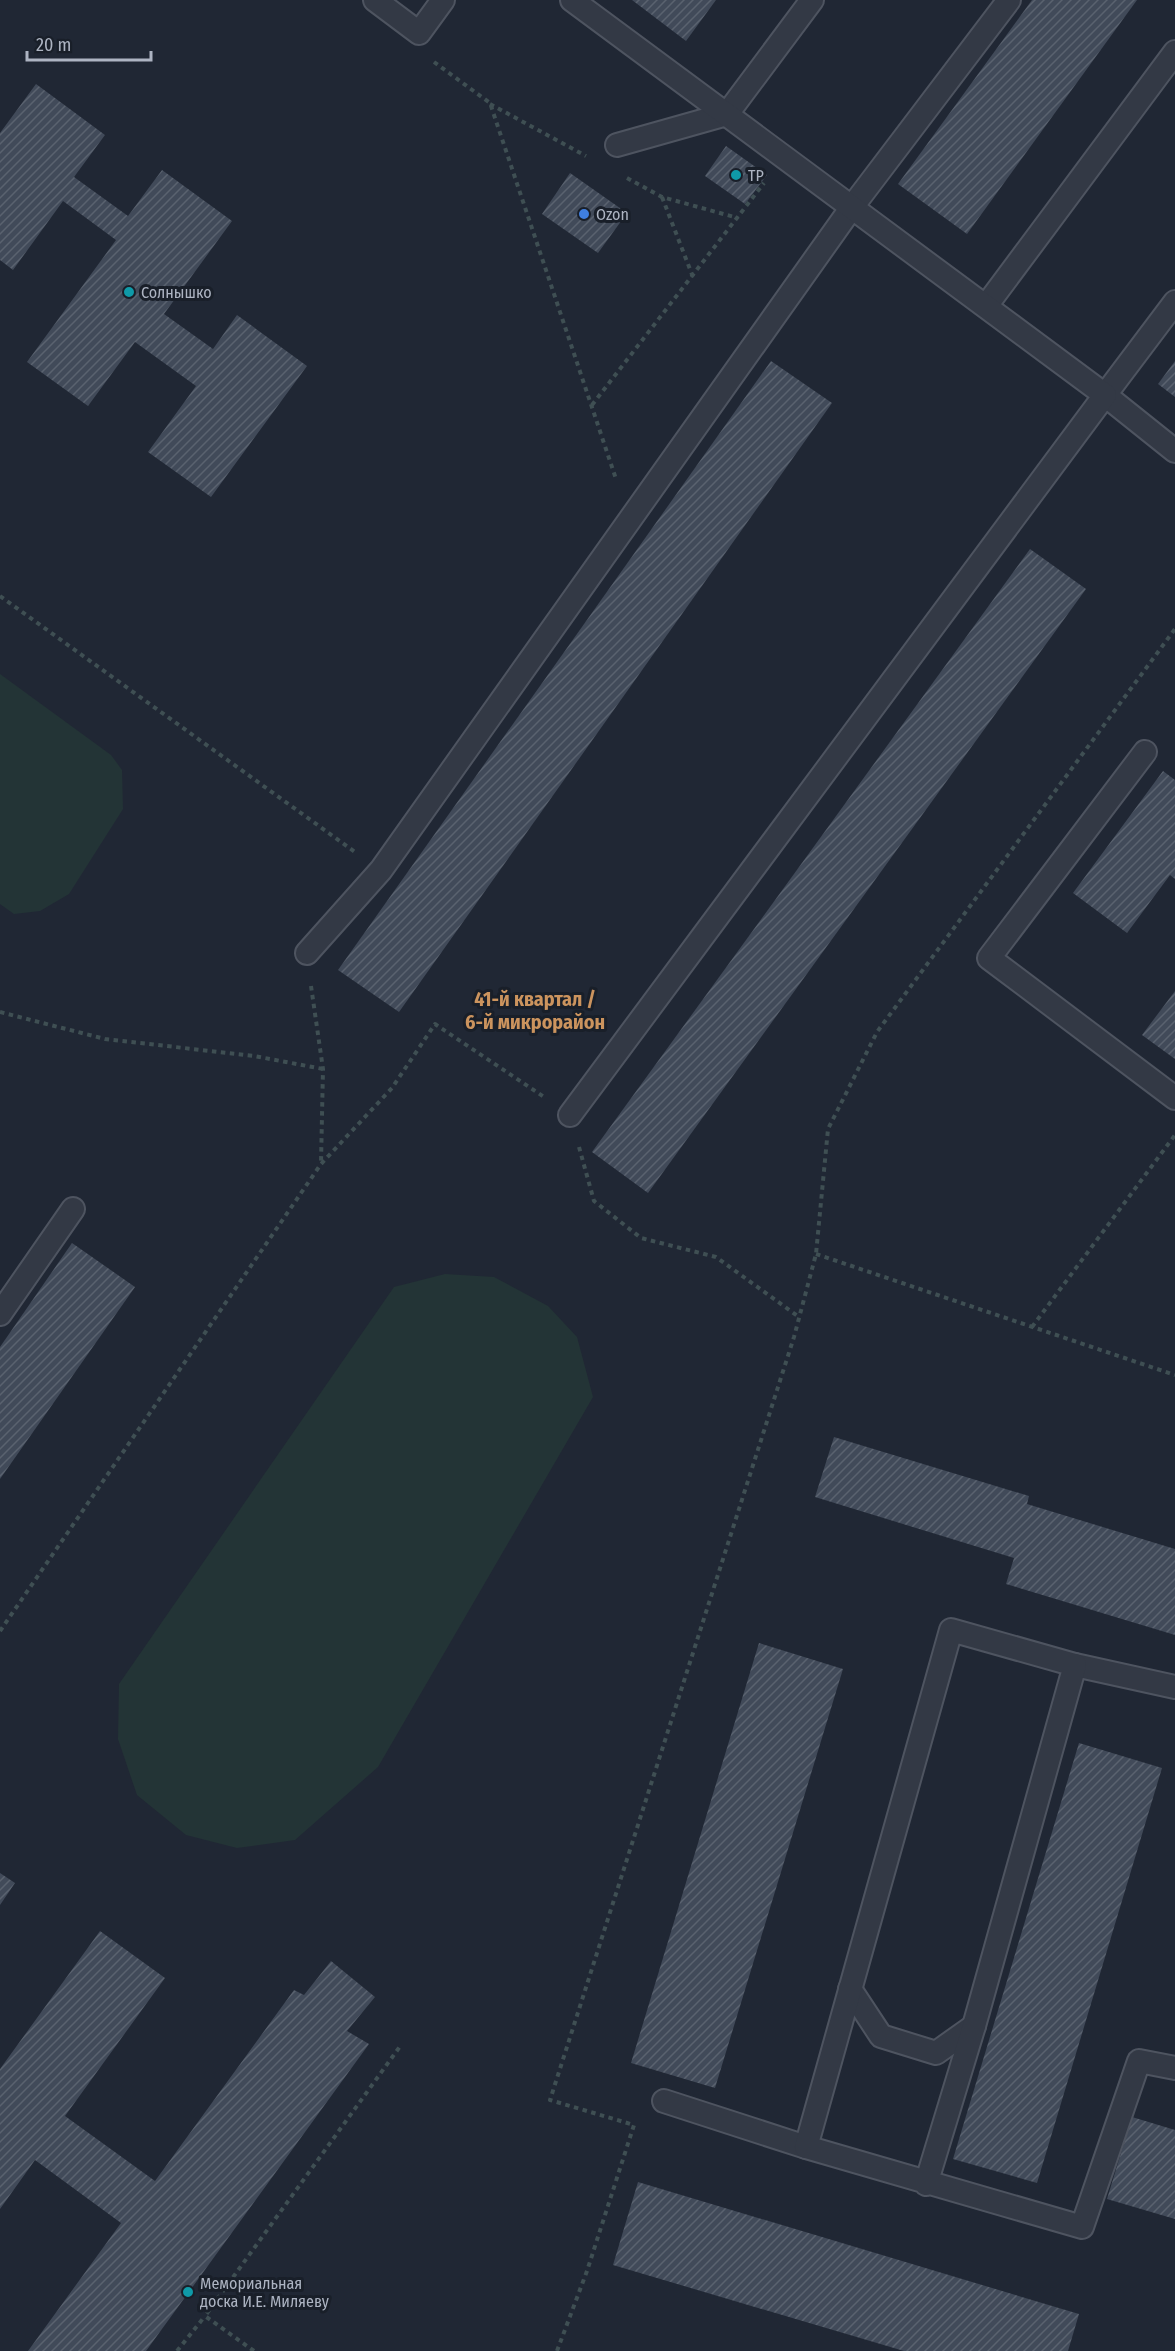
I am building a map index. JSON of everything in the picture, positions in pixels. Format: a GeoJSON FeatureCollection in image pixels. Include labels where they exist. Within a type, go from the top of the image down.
{"type":"FeatureCollection","features":[{"type":"Feature","properties":{"kind":"lane"},"geometry":{"type":"LineString","coordinates":[[375,0],[419,33],[443,0]]}},
{"type":"Feature","properties":{"kind":"lane"},"geometry":{"type":"LineString","coordinates":[[572,0],[1105,395],[1175,451]]}},
{"type":"Feature","properties":{"kind":"lane"},"geometry":{"type":"LineString","coordinates":[[617,145],[727,114],[812,0]]}},
{"type":"Feature","properties":{"kind":"lane"},"geometry":{"type":"LineString","coordinates":[[307,953],[381,870],[852,207],[1009,0]]}},
{"type":"Feature","properties":{"kind":"lane"},"geometry":{"type":"LineString","coordinates":[[986,306],[1175,52]]}},
{"type":"Feature","properties":{"kind":"lane"},"geometry":{"type":"LineString","coordinates":[[570,1115],[1175,302]]}},
{"type":"Feature","properties":{"kind":"lane"},"geometry":{"type":"LineString","coordinates":[[1145,752],[989,958],[1175,1098]]}},
{"type":"Feature","properties":{"kind":"lane"},"geometry":{"type":"LineString","coordinates":[[0,1314],[73,1209]]}},
{"type":"Feature","properties":{"kind":"lane"},"geometry":{"type":"LineString","coordinates":[[806,2147],[951,1630],[1075,1665],[1175,1687]]}},
{"type":"Feature","properties":{"kind":"lane"},"geometry":{"type":"LineString","coordinates":[[926,2184],[974,2026],[1075,1665]]}},
{"type":"Feature","properties":{"kind":"lane"},"geometry":{"type":"LineString","coordinates":[[850,1989],[881,2036],[936,2053],[974,2026]]}},
{"type":"Feature","properties":{"kind":"lane"},"geometry":{"type":"LineString","coordinates":[[664,2102],[926,2184],[1082,2227],[1139,2061],[1175,2068]]}},
{"type":"Feature","properties":{"kind":"path"},"geometry":{"type":"LineString","coordinates":[[425,55],[490,103],[630,519]]}},
{"type":"Feature","properties":{"kind":"path"},"geometry":{"type":"LineString","coordinates":[[592,405],[785,157]]}},
{"type":"Feature","properties":{"kind":"path"},"geometry":{"type":"LineString","coordinates":[[662,197],[693,276]]}},
{"type":"Feature","properties":{"kind":"path"},"geometry":{"type":"LineString","coordinates":[[0,596],[381,870]]}},
{"type":"Feature","properties":{"kind":"path"},"geometry":{"type":"LineString","coordinates":[[557,2351],[587,2271],[634,2125],[549,2100],[799,1317],[816,1254],[828,1129],[877,1032],[1175,629]]}},
{"type":"Feature","properties":{"kind":"path"},"geometry":{"type":"LineString","coordinates":[[307,953],[323,1069],[321,1164]]}},
{"type":"Feature","properties":{"kind":"path"},"geometry":{"type":"LineString","coordinates":[[0,1012],[105,1040],[254,1056],[323,1069]]}},
{"type":"Feature","properties":{"kind":"path"},"geometry":{"type":"LineString","coordinates":[[0,1631],[321,1164],[392,1088],[435,1024],[570,1115],[594,1201],[642,1238],[716,1257],[799,1317]]}},
{"type":"Feature","properties":{"kind":"path"},"geometry":{"type":"LineString","coordinates":[[1032,1327],[1175,1135]]}},
{"type":"Feature","properties":{"kind":"path"},"geometry":{"type":"LineString","coordinates":[[816,1254],[1175,1375]]}},
{"type":"Feature","properties":{"kind":"path"},"geometry":{"type":"LineString","coordinates":[[177,2351],[205,2316],[401,2045]]}},
{"type":"Feature","properties":{"kind":"path"},"geometry":{"type":"LineString","coordinates":[[205,2316],[254,2351]]}},
{"type":"Feature","properties":{"kind":"shaded area"},"geometry":{"type":"Polygon","coordinates":[[[0,674],[111,755],[122,770],[123,809],[69,894],[40,911],[14,914],[0,904],[0,674]]]}},
{"type":"Feature","properties":{"kind":"shaded area"},"geometry":{"type":"Polygon","coordinates":[[[445,1274],[494,1277],[548,1306],[577,1337],[593,1397],[378,1767],[295,1840],[237,1848],[186,1835],[137,1795],[118,1739],[119,1684],[394,1287],[445,1274]]]}},
{"type":"Feature","properties":{"kind":"building"},"geometry":{"type":"Polygon","coordinates":[[[632,0],[716,0],[686,41],[632,0]]]}},
{"type":"Feature","properties":{"kind":"building"},"geometry":{"type":"Polygon","coordinates":[[[1032,0],[1137,0],[967,234],[898,184],[1032,0]]]}},
{"type":"Feature","properties":{"kind":"building","name":"Солнышко"},"geometry":{"type":"Polygon","coordinates":[[[36,84],[105,135],[74,177],[128,216],[162,170],[232,221],[164,314],[213,349],[237,315],[307,366],[211,497],[148,452],[196,386],[135,342],[88,406],[27,362],[116,240],[63,201],[13,270],[0,260],[0,133],[36,84]]]}},
{"type":"Feature","properties":{"kind":"building","name":"ТР"},"geometry":{"type":"Polygon","coordinates":[[[726,146],[767,175],[745,204],[705,176],[726,146]]]}},
{"type":"Feature","properties":{"kind":"building","name":"Ozon"},"geometry":{"type":"Polygon","coordinates":[[[570,173],[627,213],[598,253],[542,214],[570,173]]]}},
{"type":"Feature","properties":{"kind":"building"},"geometry":{"type":"Polygon","coordinates":[[[771,361],[832,403],[399,1012],[338,970],[771,361]]]}},
{"type":"Feature","properties":{"kind":"building"},"geometry":{"type":"Polygon","coordinates":[[[1175,361],[1175,397],[1158,384],[1175,361]]]}},
{"type":"Feature","properties":{"kind":"building"},"geometry":{"type":"Polygon","coordinates":[[[1030,549],[1086,589],[648,1193],[592,1152],[1030,549]]]}},
{"type":"Feature","properties":{"kind":"building"},"geometry":{"type":"Polygon","coordinates":[[[1163,771],[1175,780],[1175,879],[1170,875],[1127,933],[1073,893],[1163,771]]]}},
{"type":"Feature","properties":{"kind":"building"},"geometry":{"type":"Polygon","coordinates":[[[1175,991],[1175,1059],[1142,1035],[1175,991]]]}},
{"type":"Feature","properties":{"kind":"building"},"geometry":{"type":"Polygon","coordinates":[[[72,1243],[135,1287],[0,1479],[0,1347],[72,1243]]]}},
{"type":"Feature","properties":{"kind":"building"},"geometry":{"type":"Polygon","coordinates":[[[834,1437],[1029,1496],[1027,1504],[1175,1549],[1175,1635],[1006,1584],[1014,1558],[815,1497],[834,1437]]]}},
{"type":"Feature","properties":{"kind":"building"},"geometry":{"type":"Polygon","coordinates":[[[759,1643],[843,1669],[715,2088],[631,2063],[759,1643]]]}},
{"type":"Feature","properties":{"kind":"building"},"geometry":{"type":"Polygon","coordinates":[[[1079,1743],[1162,1768],[1037,2183],[953,2159],[1079,1743]]]}},
{"type":"Feature","properties":{"kind":"building"},"geometry":{"type":"Polygon","coordinates":[[[0,1873],[15,1883],[0,1905],[0,1873]]]}},
{"type":"Feature","properties":{"kind":"building"},"geometry":{"type":"Polygon","coordinates":[[[100,1931],[165,1978],[65,2116],[155,2181],[294,1990],[304,1995],[331,1961],[375,1997],[347,2031],[369,2044],[146,2351],[28,2351],[121,2223],[35,2160],[0,2209],[0,2069],[100,1931]]]}},
{"type":"Feature","properties":{"kind":"building"},"geometry":{"type":"Polygon","coordinates":[[[1132,2117],[1175,2130],[1175,2219],[1107,2199],[1132,2117]]]}},
{"type":"Feature","properties":{"kind":"building"},"geometry":{"type":"Polygon","coordinates":[[[638,2182],[1079,2314],[1068,2351],[904,2351],[613,2265],[638,2182]]]}},
{"type":"Feature","properties":{"kind":"place","name":"ТР"},"geometry":{"type":"Point","coordinates":[736,175]}},
{"type":"Feature","properties":{"kind":"place","name":"Ozon"},"geometry":{"type":"Point","coordinates":[584,214]}},
{"type":"Feature","properties":{"kind":"place","name":"Солнышко"},"geometry":{"type":"Point","coordinates":[129,292]}},
{"type":"Feature","properties":{"kind":"place","name":"Мемориальная доска И.Е. Миляеву"},"geometry":{"type":"Point","coordinates":[188,2292]}},
{"type":"Feature","properties":{"kind":"district","name":"41-й квартал / 6-й микрорайон"},"geometry":{"type":"Point","coordinates":[535,1010]}}]}
